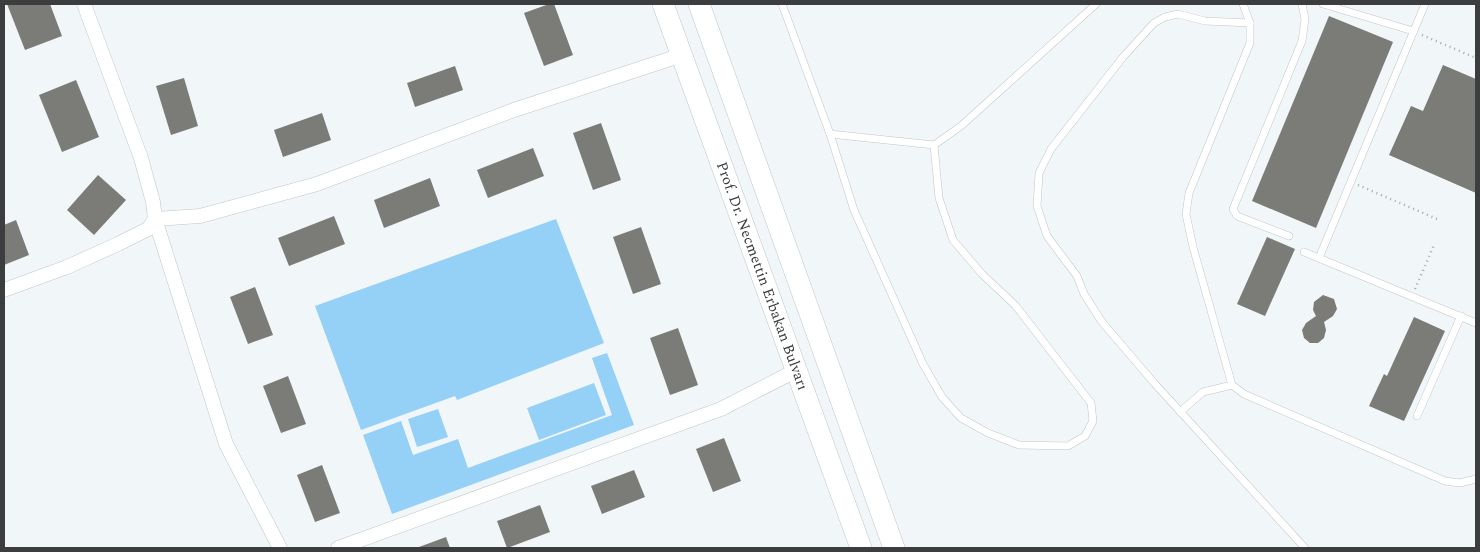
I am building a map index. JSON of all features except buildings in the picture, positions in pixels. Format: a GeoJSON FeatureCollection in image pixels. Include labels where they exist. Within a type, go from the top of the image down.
{"type":"FeatureCollection","features":[{"type":"Feature","properties":{"kind":"main road","name":"Prof. Dr. Necmettin Erbakan Bulvarı"},"geometry":{"type":"LineString","coordinates":[[663,4],[861,548]]}},
{"type":"Feature","properties":{"kind":"main road"},"geometry":{"type":"LineString","coordinates":[[699,4],[894,548]]}},
{"type":"Feature","properties":{"kind":"street"},"geometry":{"type":"LineString","coordinates":[[84,4],[140,158],[154,202],[155,219],[226,444],[280,548]]}},
{"type":"Feature","properties":{"kind":"street"},"geometry":{"type":"LineString","coordinates":[[155,219],[200,216],[317,184],[514,110],[682,56]]}},
{"type":"Feature","properties":{"kind":"street"},"geometry":{"type":"LineString","coordinates":[[4,290],[67,267],[135,237],[148,229],[155,219]]}},
{"type":"Feature","properties":{"kind":"street"},"geometry":{"type":"LineString","coordinates":[[338,548],[721,409],[797,370]]}},
{"type":"Feature","properties":{"kind":"lane"},"geometry":{"type":"LineString","coordinates":[[782,4],[830,134],[854,210],[923,364],[942,398],[961,418],[988,433],[1019,445],[1068,446],[1085,436],[1093,422],[1091,403],[1015,305],[982,274],[953,240],[939,198],[934,145]]}},
{"type":"Feature","properties":{"kind":"lane"},"geometry":{"type":"LineString","coordinates":[[830,134],[934,145],[961,126],[1096,4]]}},
{"type":"Feature","properties":{"kind":"lane"},"geometry":{"type":"LineString","coordinates":[[1243,4],[1250,23],[1250,43],[1189,193],[1186,214],[1198,265],[1232,385],[1244,394],[1445,481],[1460,483],[1476,479]]}},
{"type":"Feature","properties":{"kind":"lane"},"geometry":{"type":"LineString","coordinates":[[1290,236],[1237,216],[1233,209],[1302,41],[1305,18],[1302,4]]}},
{"type":"Feature","properties":{"kind":"lane"},"geometry":{"type":"LineString","coordinates":[[1323,4],[1413,31]]}},
{"type":"Feature","properties":{"kind":"lane"},"geometry":{"type":"LineString","coordinates":[[1319,258],[1425,4]]}},
{"type":"Feature","properties":{"kind":"lane"},"geometry":{"type":"LineString","coordinates":[[1250,23],[1205,21],[1178,14],[1165,17],[1154,23],[1060,135],[1042,163],[1037,195],[1039,216],[1052,246],[1076,276],[1084,294],[1102,322],[1180,412],[1305,548]]}},
{"type":"Feature","properties":{"kind":"lane"},"geometry":{"type":"LineString","coordinates":[[1304,252],[1476,321]]}},
{"type":"Feature","properties":{"kind":"lane"},"geometry":{"type":"LineString","coordinates":[[1418,416],[1461,316]]}},
{"type":"Feature","properties":{"kind":"lane"},"geometry":{"type":"LineString","coordinates":[[1180,412],[1203,392],[1232,385]]}},
{"type":"Feature","properties":{"kind":"path"},"geometry":{"type":"LineString","coordinates":[[1413,31],[1476,58]]}},
{"type":"Feature","properties":{"kind":"path"},"geometry":{"type":"LineString","coordinates":[[1351,182],[1437,219]]}},
{"type":"Feature","properties":{"kind":"path"},"geometry":{"type":"LineString","coordinates":[[1412,296],[1434,244]]}},
{"type":"Feature","properties":{"kind":"shaded area"},"geometry":{"type":"Polygon","coordinates":[[[556,219],[604,343],[457,400],[455,396],[361,430],[315,306],[556,219]]]}},
{"type":"Feature","properties":{"kind":"shaded area"},"geometry":{"type":"Polygon","coordinates":[[[607,353],[634,425],[392,514],[363,435],[401,421],[413,455],[458,439],[468,468],[612,415],[592,358],[607,353]]]}},
{"type":"Feature","properties":{"kind":"shaded area"},"geometry":{"type":"Polygon","coordinates":[[[594,383],[606,415],[539,440],[527,408],[594,383]]]}},
{"type":"Feature","properties":{"kind":"shaded area"},"geometry":{"type":"Polygon","coordinates":[[[438,409],[448,437],[417,447],[408,419],[438,409]]]}}]}
